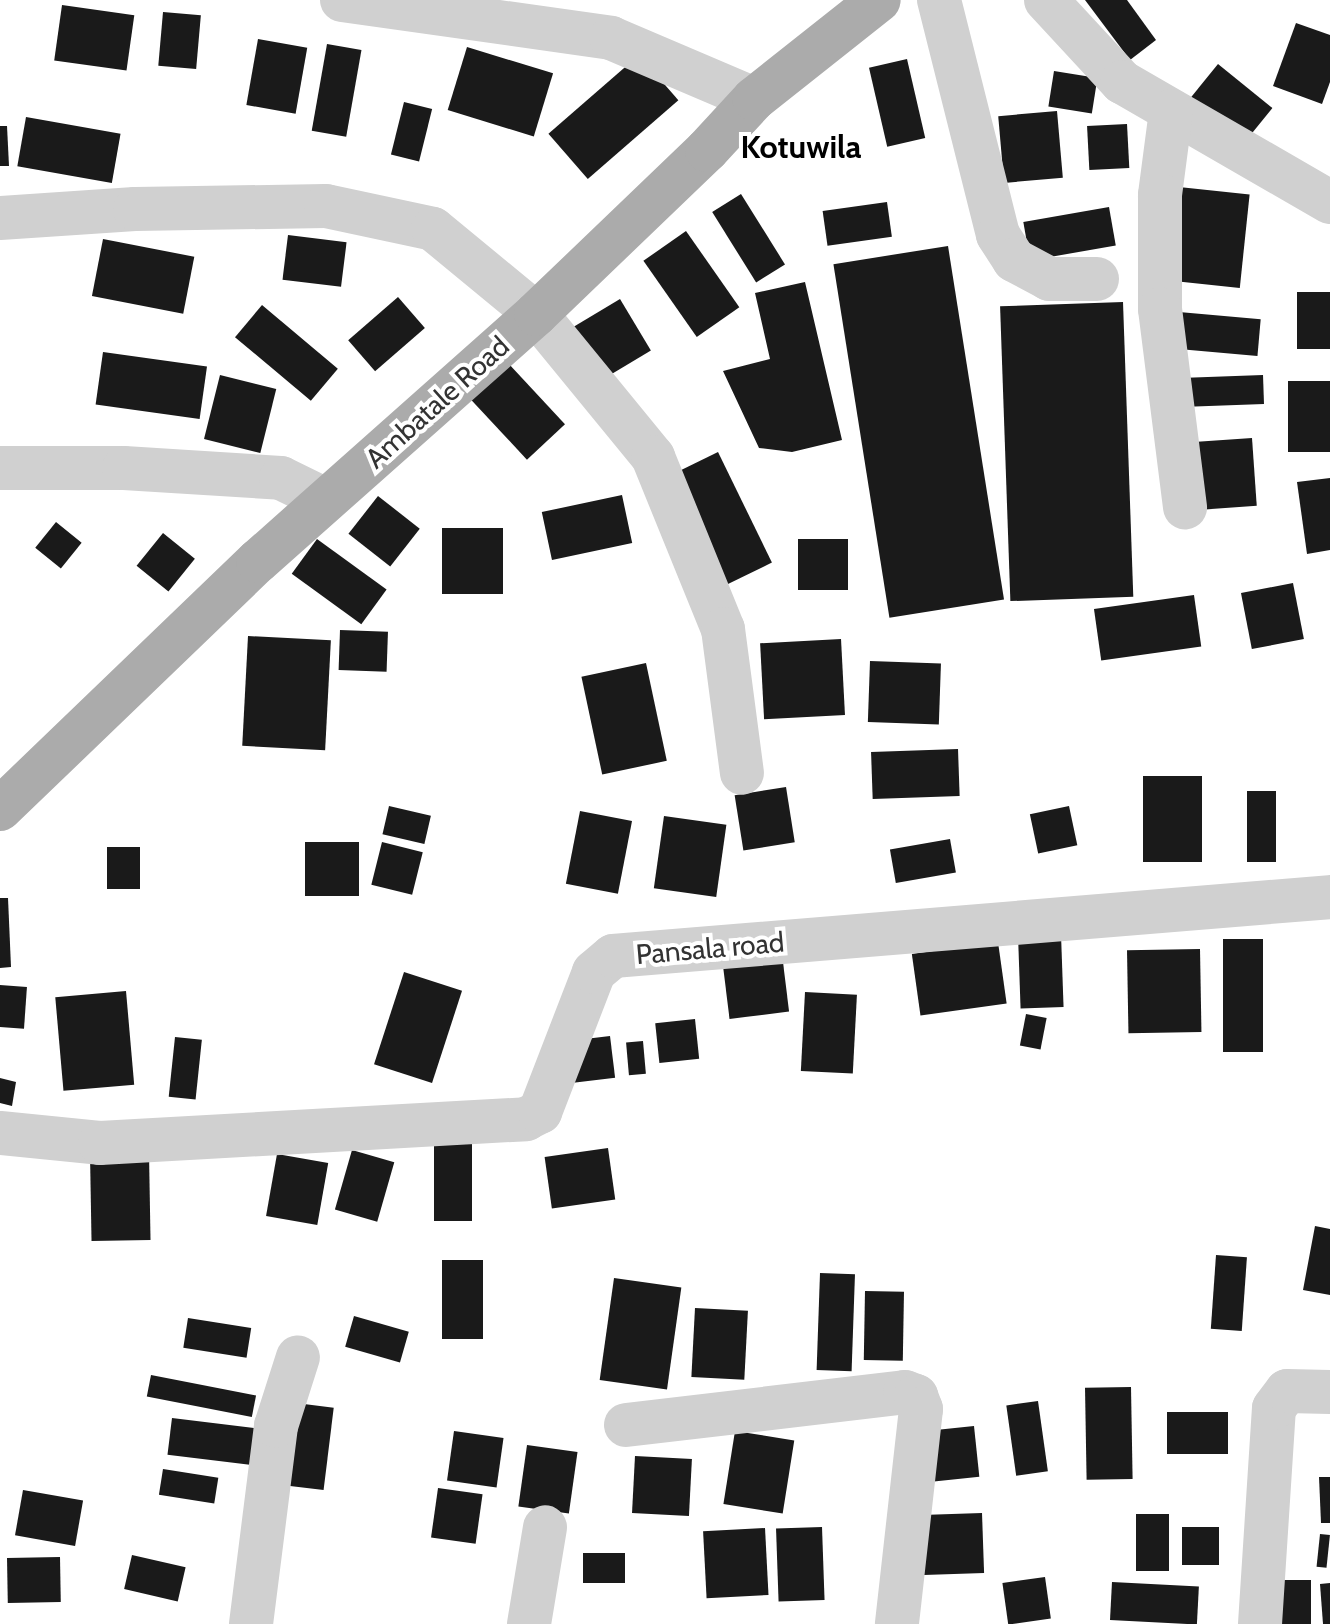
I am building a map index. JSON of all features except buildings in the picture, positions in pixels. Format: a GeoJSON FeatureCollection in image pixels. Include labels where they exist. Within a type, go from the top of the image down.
{"type":"FeatureCollection","features":[{"type":"Feature","properties":{"kind":"main road","name":"Ambatale Road"},"geometry":{"type":"LineString","coordinates":[[8,793],[326,500],[536,314],[707,150],[754,99],[879,0]]}},
{"type":"Feature","properties":{"kind":"street"},"geometry":{"type":"LineString","coordinates":[[342,0],[611,38],[754,99]]}},
{"type":"Feature","properties":{"kind":"street"},"geometry":{"type":"LineString","coordinates":[[939,0],[998,235],[1014,260],[1049,279],[1097,279]]}},
{"type":"Feature","properties":{"kind":"street"},"geometry":{"type":"LineString","coordinates":[[1046,0],[1122,82],[1330,202]]}},
{"type":"Feature","properties":{"kind":"street"},"geometry":{"type":"LineString","coordinates":[[1171,111],[1160,195],[1160,309],[1185,507]]}},
{"type":"Feature","properties":{"kind":"street"},"geometry":{"type":"LineString","coordinates":[[0,218],[135,209],[326,206],[433,229],[536,314],[653,457],[683,521],[723,629],[742,773]]}},
{"type":"Feature","properties":{"kind":"street"},"geometry":{"type":"LineString","coordinates":[[0,468],[124,468],[281,478],[326,500]]}},
{"type":"Feature","properties":{"kind":"street","name":"Pansala road"},"geometry":{"type":"LineString","coordinates":[[0,1133],[100,1143],[526,1119],[540,1112],[594,972],[613,956],[1330,897]]}},
{"type":"Feature","properties":{"kind":"street"},"geometry":{"type":"LineString","coordinates":[[251,1624],[276,1426],[298,1357]]}},
{"type":"Feature","properties":{"kind":"street"},"geometry":{"type":"LineString","coordinates":[[1260,1624],[1274,1408],[1287,1391],[1330,1392]]}},
{"type":"Feature","properties":{"kind":"street"},"geometry":{"type":"LineString","coordinates":[[626,1425],[905,1392],[916,1396],[921,1409],[897,1624]]}},
{"type":"Feature","properties":{"kind":"street"},"geometry":{"type":"LineString","coordinates":[[529,1624],[545,1527]]}},
{"type":"Feature","properties":{"kind":"district","name":"Kotuwila"},"geometry":{"type":"Point","coordinates":[801,147]}}]}
